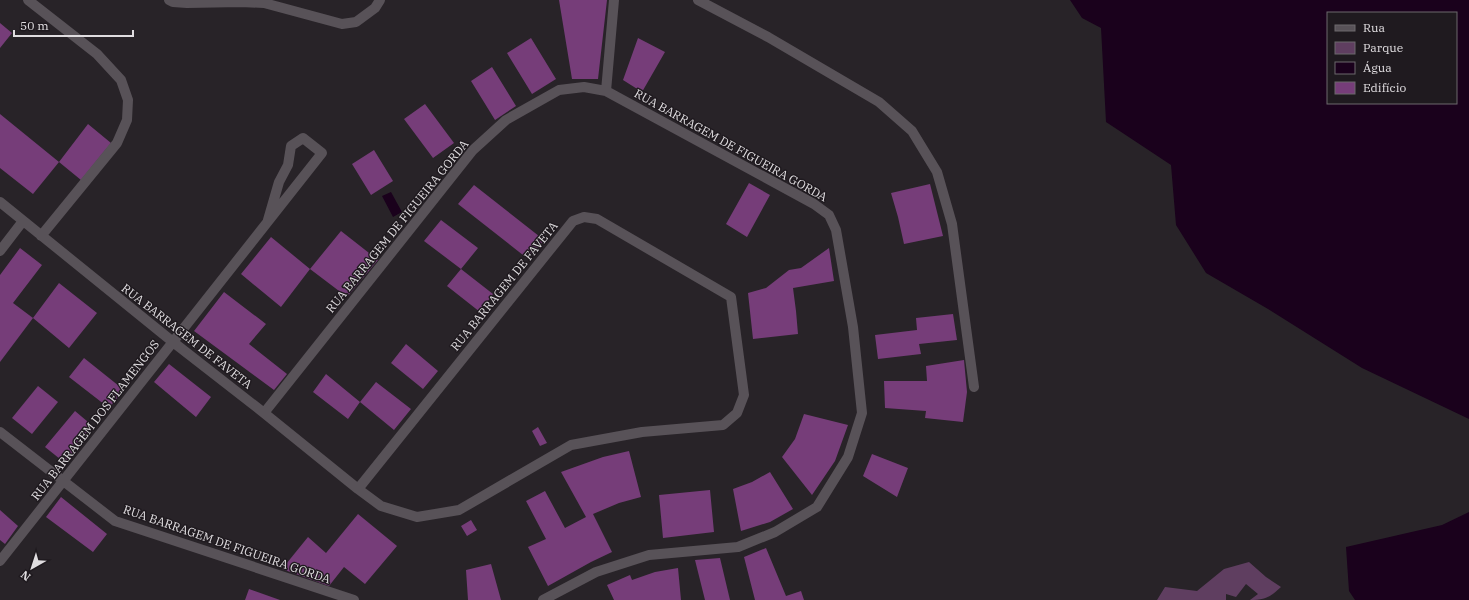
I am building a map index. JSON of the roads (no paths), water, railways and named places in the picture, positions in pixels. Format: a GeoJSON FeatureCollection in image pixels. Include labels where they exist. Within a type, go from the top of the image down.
{"type":"FeatureCollection","features":[{"type":"Feature","properties":{"kind":"street"},"geometry":{"type":"LineString","coordinates":[[28,0],[97,54],[122,80],[128,100],[127,120],[117,143],[41,236]]}},
{"type":"Feature","properties":{"kind":"street"},"geometry":{"type":"LineString","coordinates":[[169,0],[173,2],[187,3],[264,3],[342,24],[356,22],[375,8],[380,0]]}},
{"type":"Feature","properties":{"kind":"street"},"geometry":{"type":"LineString","coordinates":[[606,91],[614,0]]}},
{"type":"Feature","properties":{"kind":"street"},"geometry":{"type":"LineString","coordinates":[[698,0],[768,37],[880,102],[912,131],[937,172],[952,224],[974,387]]}},
{"type":"Feature","properties":{"kind":"street","name":"RUA BARRAGEM DE FIGUEIRA GORDA"},"geometry":{"type":"LineString","coordinates":[[264,413],[473,150],[506,120],[559,90],[584,87],[606,91],[814,204],[829,214],[836,230],[853,327],[862,413],[848,457],[817,507],[775,532],[738,547],[649,555],[596,572],[543,600]]}},
{"type":"Feature","properties":{"kind":"street","name":"RUA BARRAGEM DOS FLAMENGOS"},"geometry":{"type":"LineString","coordinates":[[0,561],[322,153],[302,138],[291,146],[288,165],[279,182],[268,220]]}},
{"type":"Feature","properties":{"kind":"street","name":"RUA BARRAGEM DE FAVETA"},"geometry":{"type":"LineString","coordinates":[[0,202],[358,489],[382,506],[416,517],[459,510],[571,445],[642,432],[723,425],[737,413],[744,395],[731,297],[597,219],[584,217],[573,221],[358,489]]}},
{"type":"Feature","properties":{"kind":"street"},"geometry":{"type":"LineString","coordinates":[[0,251],[24,221]]}},
{"type":"Feature","properties":{"kind":"street","name":"RUA BARRAGEM DE FIGUEIRA GORDA"},"geometry":{"type":"LineString","coordinates":[[0,432],[115,521],[354,600]]}},
{"type":"Feature","properties":{"kind":"water"},"geometry":{"type":"Polygon","coordinates":[[[1070,0],[1469,0],[1469,419],[1362,368],[1268,309],[1206,273],[1176,225],[1171,165],[1106,122],[1101,28],[1082,18],[1070,0]]]}},
{"type":"Feature","properties":{"kind":"water"},"geometry":{"type":"Polygon","coordinates":[[[391,192],[402,212],[393,217],[382,196],[391,192]]]}},
{"type":"Feature","properties":{"kind":"water"},"geometry":{"type":"Polygon","coordinates":[[[1469,512],[1469,600],[1355,600],[1349,591],[1346,547],[1442,525],[1469,512]]]}}]}
